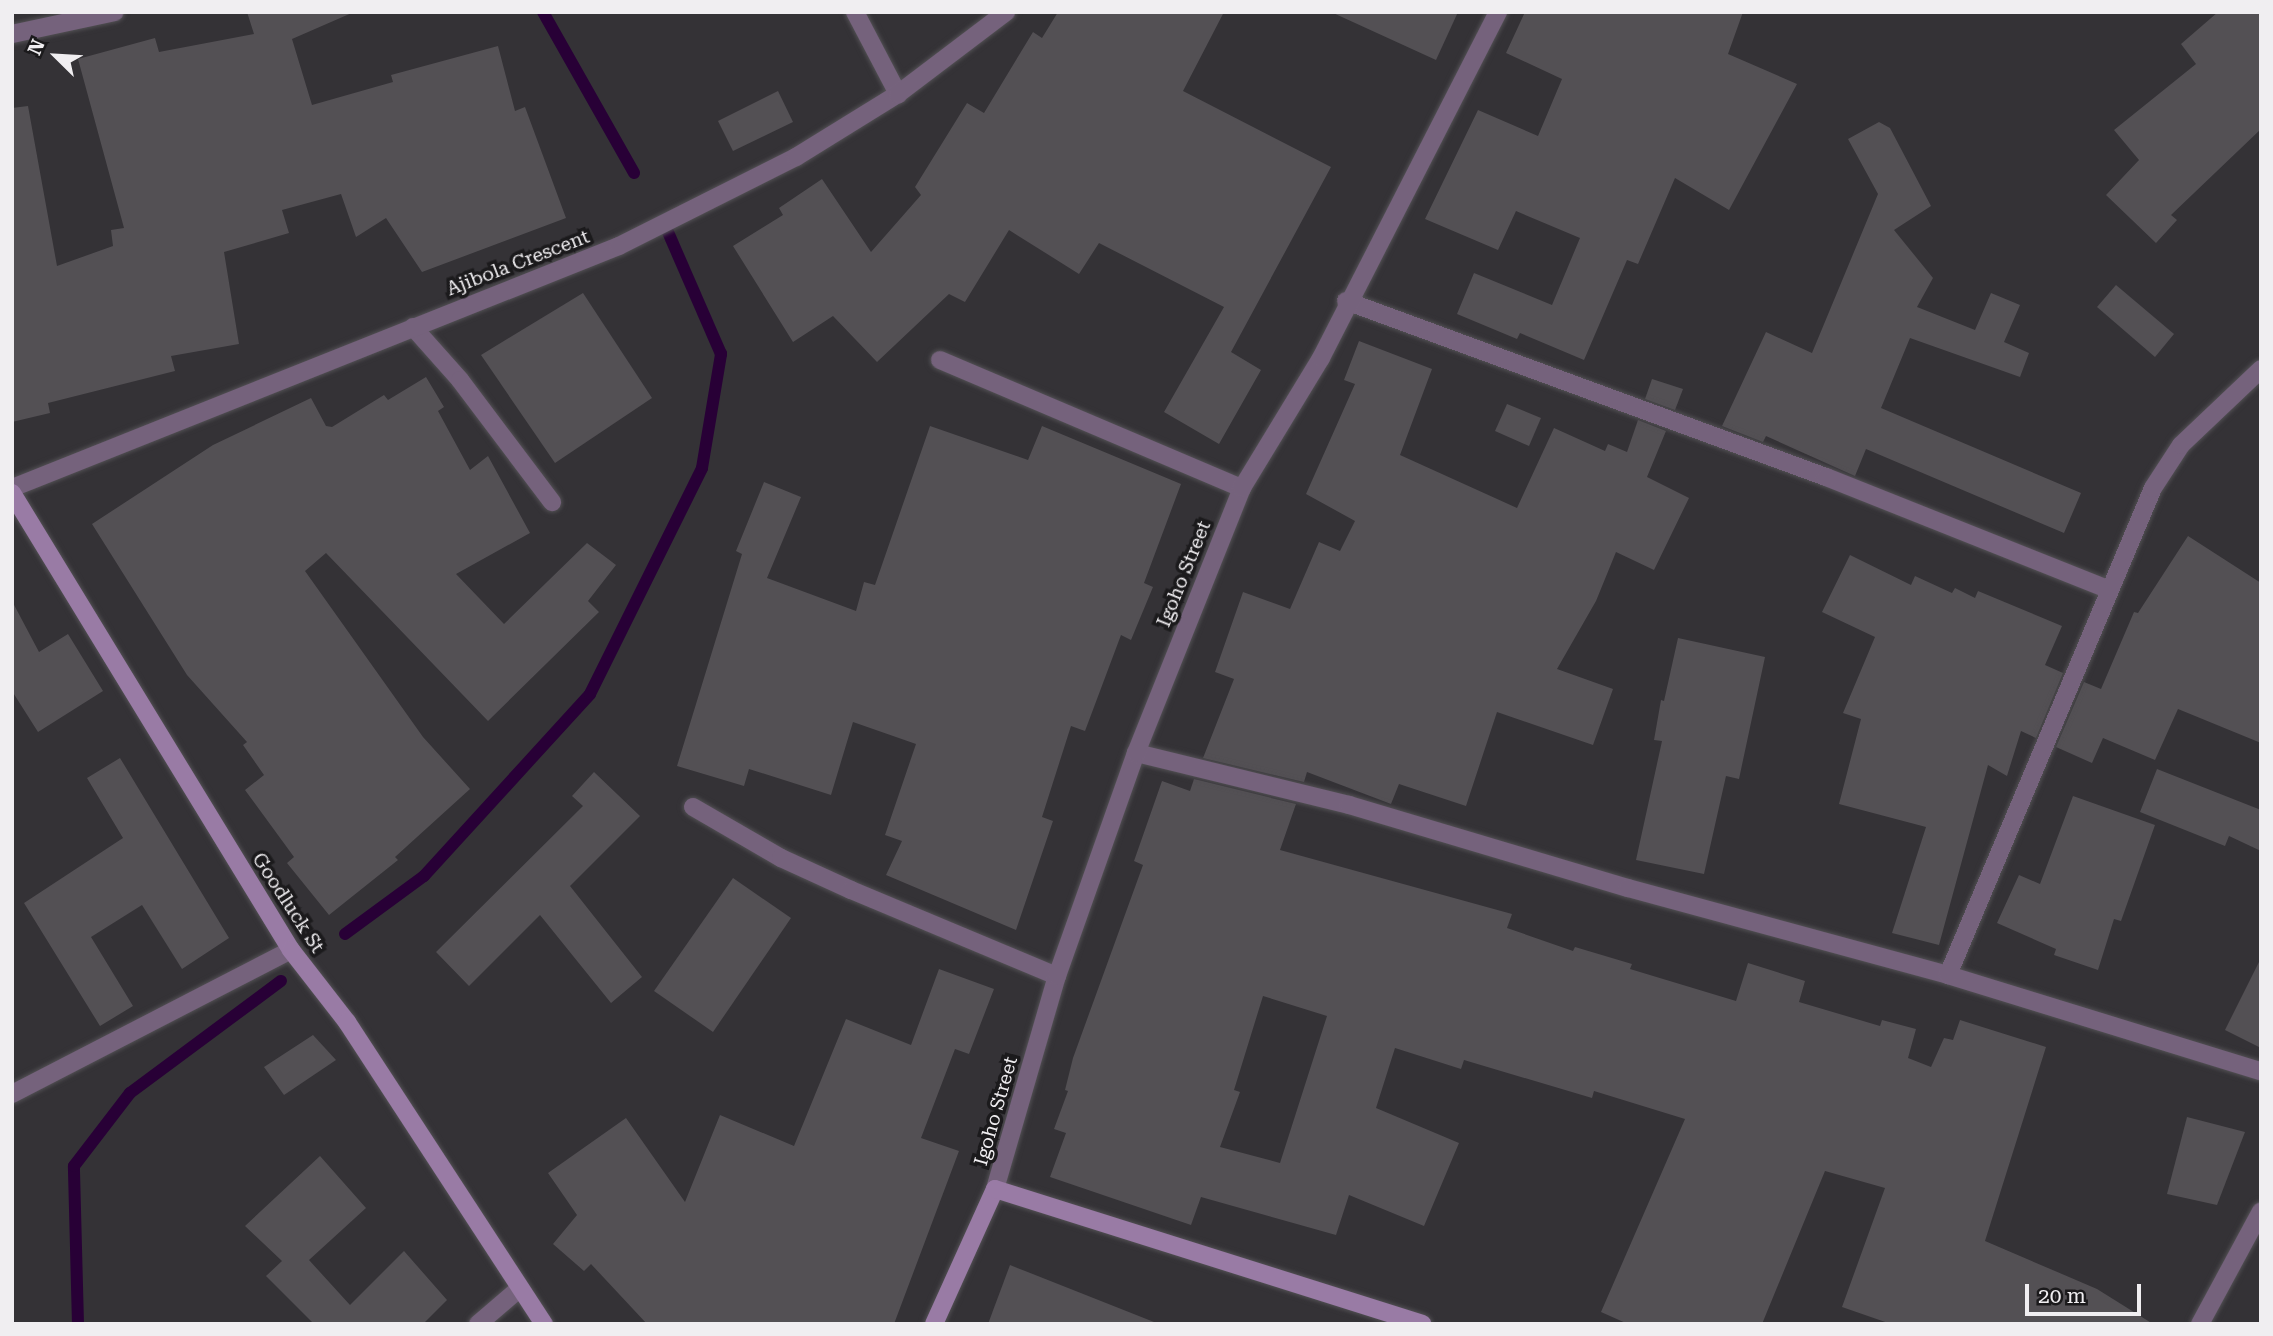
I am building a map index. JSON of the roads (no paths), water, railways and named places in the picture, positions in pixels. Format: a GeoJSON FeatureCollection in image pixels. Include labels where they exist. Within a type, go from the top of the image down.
{"type":"FeatureCollection","features":[{"type":"Feature","properties":{"kind":"street"},"geometry":{"type":"LineString","coordinates":[[12,34],[115,12]]}},
{"type":"Feature","properties":{"kind":"street"},"geometry":{"type":"LineString","coordinates":[[855,12],[898,94]]}},
{"type":"Feature","properties":{"kind":"street","name":"Ajibola Crescent"},"geometry":{"type":"LineString","coordinates":[[12,488],[619,246],[796,157],[898,94],[1006,12]]}},
{"type":"Feature","properties":{"kind":"street","name":"Igoho Street"},"geometry":{"type":"LineString","coordinates":[[995,1189],[1057,976],[1136,753],[1242,488],[1321,358],[1346,301],[1498,12]]}},
{"type":"Feature","properties":{"kind":"street"},"geometry":{"type":"LineString","coordinates":[[1346,301],[1826,477],[2108,589]]}},
{"type":"Feature","properties":{"kind":"street"},"geometry":{"type":"LineString","coordinates":[[413,327],[460,380],[552,502]]}},
{"type":"Feature","properties":{"kind":"street"},"geometry":{"type":"LineString","coordinates":[[940,360],[1242,488]]}},
{"type":"Feature","properties":{"kind":"street"},"geometry":{"type":"LineString","coordinates":[[1948,975],[2108,589],[2153,488],[2181,445],[2261,369]]}},
{"type":"Feature","properties":{"kind":"street","name":"Goodluck St"},"geometry":{"type":"LineString","coordinates":[[12,493],[291,950],[347,1022],[544,1324]]}},
{"type":"Feature","properties":{"kind":"street"},"geometry":{"type":"LineString","coordinates":[[1136,753],[1349,805],[1628,888],[1948,975],[2261,1071]]}},
{"type":"Feature","properties":{"kind":"street"},"geometry":{"type":"LineString","coordinates":[[694,807],[781,858],[1057,976]]}},
{"type":"Feature","properties":{"kind":"street"},"geometry":{"type":"LineString","coordinates":[[12,1094],[291,950]]}},
{"type":"Feature","properties":{"kind":"street"},"geometry":{"type":"LineString","coordinates":[[934,1324],[995,1189],[1422,1324]]}},
{"type":"Feature","properties":{"kind":"street"},"geometry":{"type":"LineString","coordinates":[[2200,1324],[2261,1211]]}},
{"type":"Feature","properties":{"kind":"street"},"geometry":{"type":"LineString","coordinates":[[478,1324],[520,1288]]}},
{"type":"Feature","properties":{"kind":"waterway"},"geometry":{"type":"LineString","coordinates":[[543,12],[634,173]]}},
{"type":"Feature","properties":{"kind":"waterway"},"geometry":{"type":"LineString","coordinates":[[345,934],[424,876],[590,694],[702,468],[721,354],[665,225]]}},
{"type":"Feature","properties":{"kind":"waterway"},"geometry":{"type":"LineString","coordinates":[[78,1324],[74,1166],[130,1093],[281,981]]}}]}
